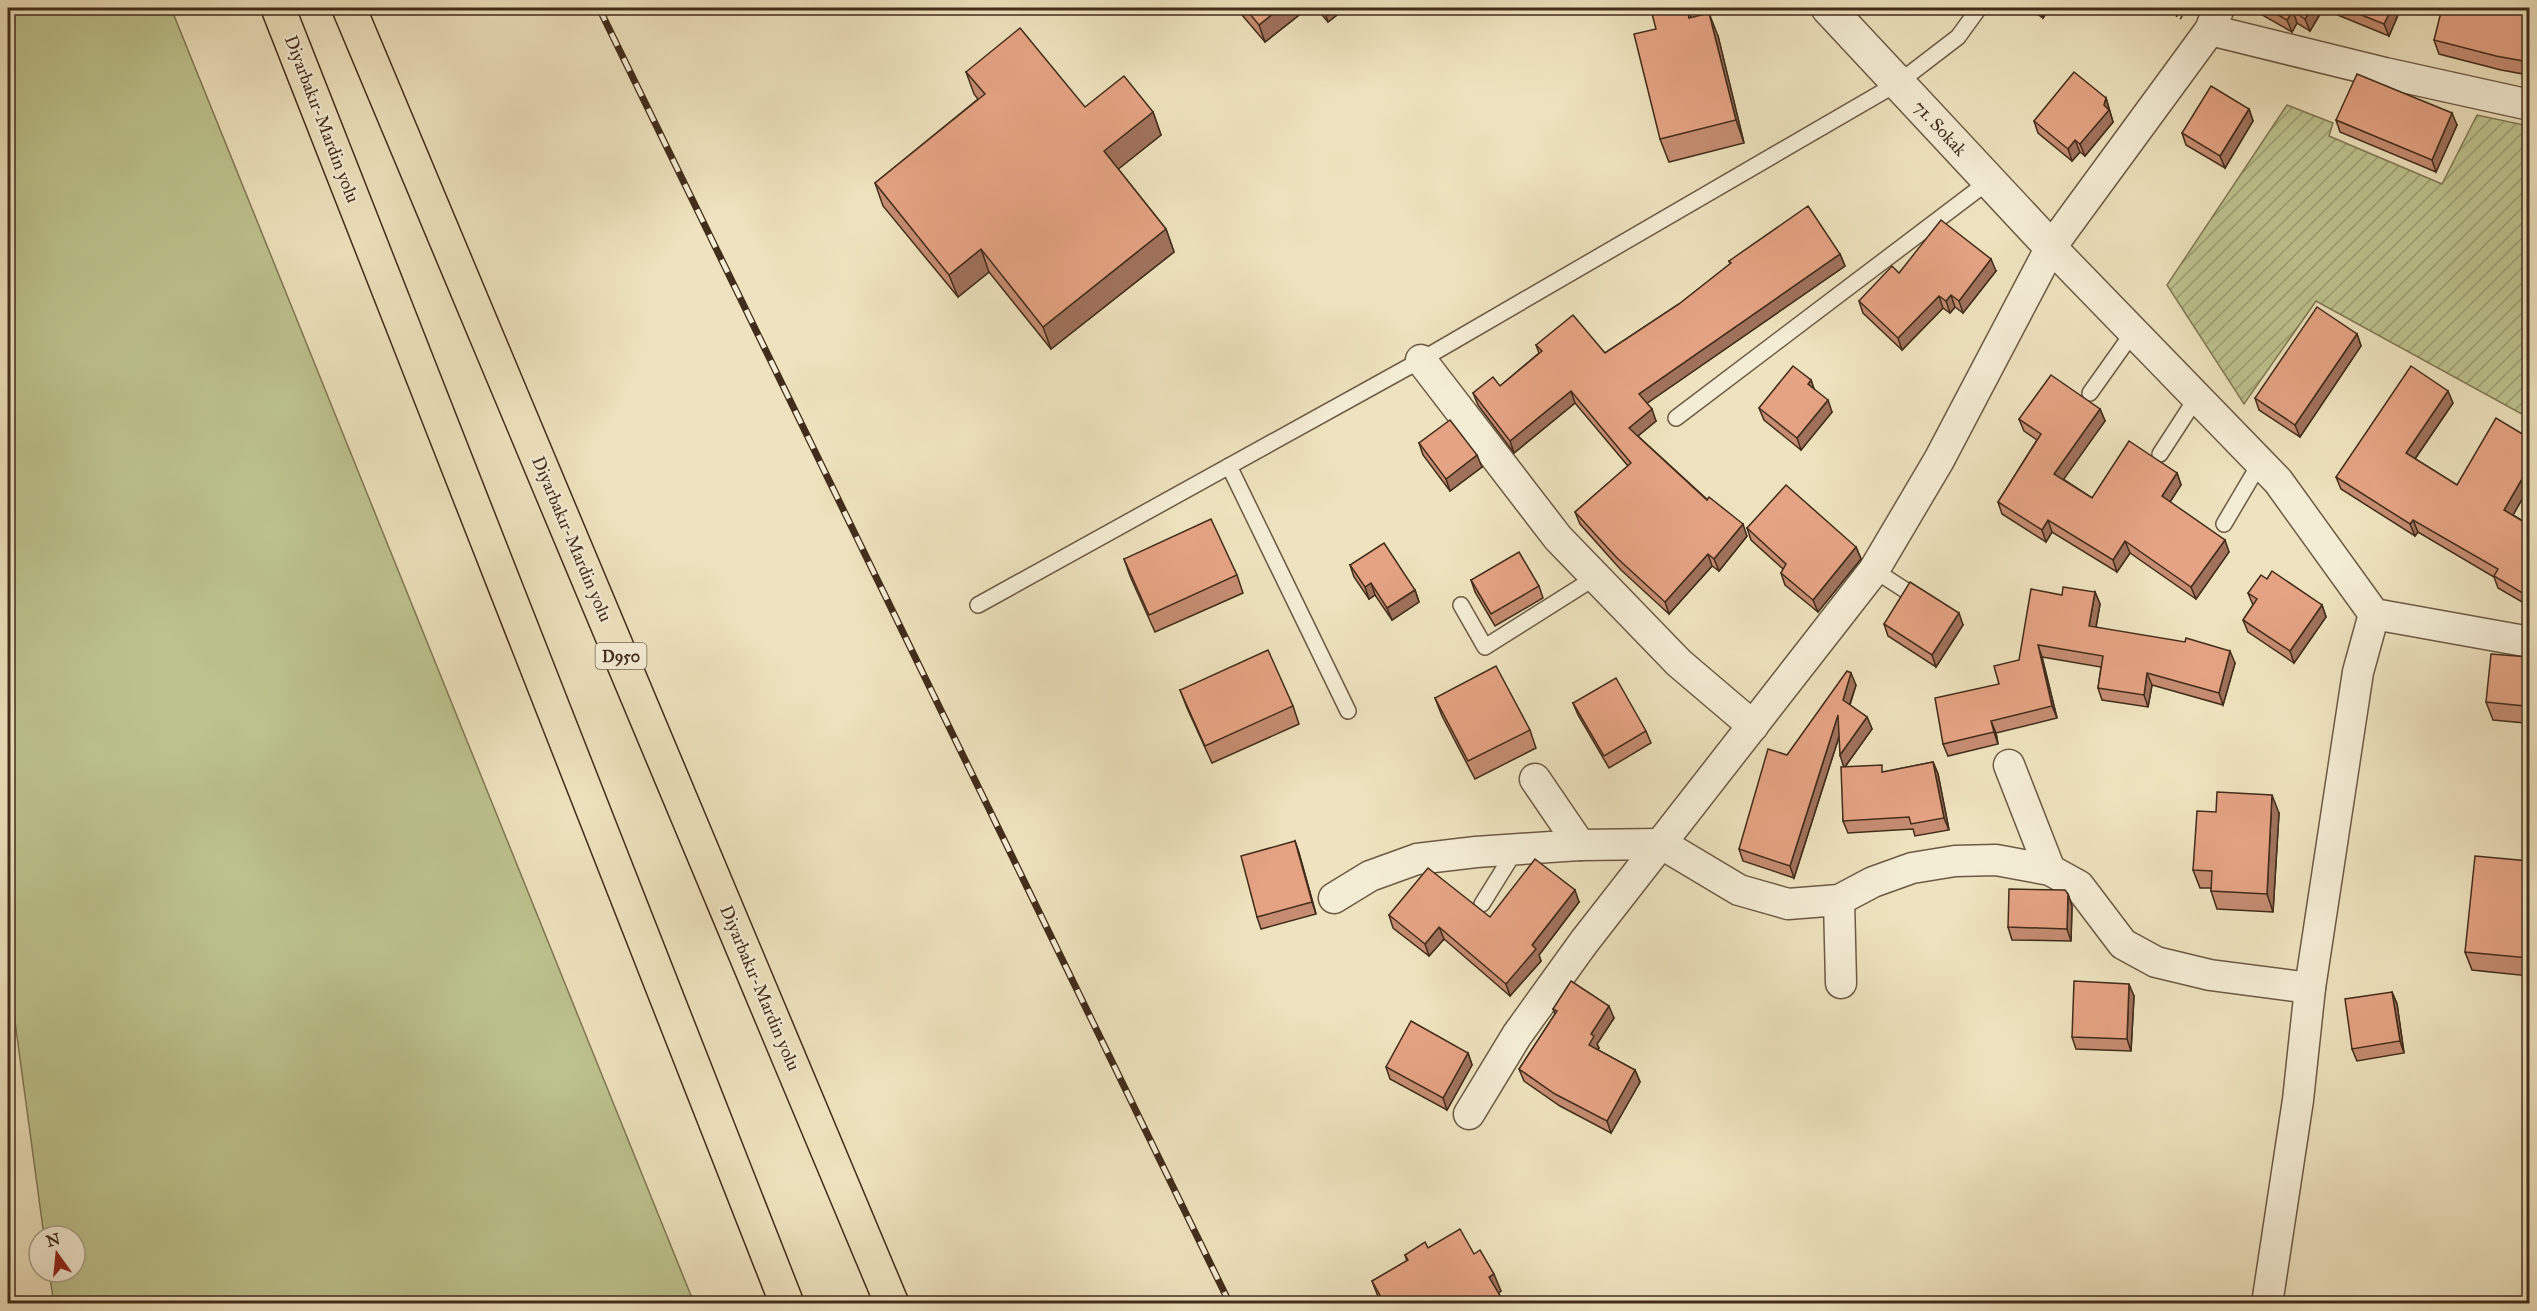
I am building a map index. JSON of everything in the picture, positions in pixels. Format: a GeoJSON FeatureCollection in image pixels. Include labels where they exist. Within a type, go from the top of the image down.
{"type":"FeatureCollection","features":[{"type":"Feature","properties":{"kind":"highway","name":"Diyarbakır-Mardin yolu"},"geometry":{"type":"LineString","coordinates":[[278,8],[787,1304]]}},
{"type":"Feature","properties":{"kind":"highway","name":"Diyarbakır-Mardin yolu"},"geometry":{"type":"LineString","coordinates":[[349,8],[892,1304]]}},
{"type":"Feature","properties":{"kind":"street","name":"71. Sokak"},"geometry":{"type":"LineString","coordinates":[[1828,8],[2051,248]]}},
{"type":"Feature","properties":{"kind":"street"},"geometry":{"type":"LineString","coordinates":[[1469,1114],[1517,1035],[1584,942],[1874,570],[1939,460],[2051,248],[2215,19],[2385,74],[2529,105]]}},
{"type":"Feature","properties":{"kind":"street"},"geometry":{"type":"LineString","coordinates":[[2051,248],[2277,481],[2374,614],[2529,642]]}},
{"type":"Feature","properties":{"kind":"street"},"geometry":{"type":"LineString","coordinates":[[1422,360],[1558,537],[1679,663],[1753,726]]}},
{"type":"Feature","properties":{"kind":"street"},"geometry":{"type":"LineString","coordinates":[[2267,1304],[2298,1100],[2310,988],[2358,672],[2374,614]]}},
{"type":"Feature","properties":{"kind":"street"},"geometry":{"type":"LineString","coordinates":[[2009,765],[2050,870]]}},
{"type":"Feature","properties":{"kind":"street"},"geometry":{"type":"LineString","coordinates":[[1535,779],[1580,845]]}},
{"type":"Feature","properties":{"kind":"street"},"geometry":{"type":"LineString","coordinates":[[1334,898],[1370,876],[1417,859],[1476,852],[1580,845],[1662,844],[1739,890],[1788,904],[1839,900],[1873,882],[1912,868],[1955,861],[1996,860],[2050,870],[2079,886],[2122,944],[2156,962],[2210,975],[2310,988]]}},
{"type":"Feature","properties":{"kind":"street"},"geometry":{"type":"LineString","coordinates":[[1839,900],[1841,983]]}},
{"type":"Feature","properties":{"kind":"lane"},"geometry":{"type":"LineString","coordinates":[[978,605],[1422,360],[1898,83],[1958,37],[1979,8]]}},
{"type":"Feature","properties":{"kind":"lane"},"geometry":{"type":"LineString","coordinates":[[1676,418],[1989,181]]}},
{"type":"Feature","properties":{"kind":"lane"},"geometry":{"type":"LineString","coordinates":[[2090,393],[2134,331]]}},
{"type":"Feature","properties":{"kind":"lane"},"geometry":{"type":"LineString","coordinates":[[2160,454],[2197,397]]}},
{"type":"Feature","properties":{"kind":"lane"},"geometry":{"type":"LineString","coordinates":[[2224,524],[2260,463]]}},
{"type":"Feature","properties":{"kind":"lane"},"geometry":{"type":"LineString","coordinates":[[1229,466],[1348,711]]}},
{"type":"Feature","properties":{"kind":"lane"},"geometry":{"type":"LineString","coordinates":[[1874,570],[1905,590]]}},
{"type":"Feature","properties":{"kind":"lane"},"geometry":{"type":"LineString","coordinates":[[1461,605],[1485,647],[1596,577]]}},
{"type":"Feature","properties":{"kind":"lane"},"geometry":{"type":"LineString","coordinates":[[1482,904],[1515,851]]}},
{"type":"Feature","properties":{"kind":"green space"},"geometry":{"type":"Polygon","coordinates":[[[8,8],[171,8],[694,1303],[54,1303],[51,1284],[87,1284],[87,1224],[42,1224],[8,970],[8,8]]]}},
{"type":"Feature","properties":{"kind":"green space"},"geometry":{"type":"Polygon","coordinates":[[[2287,105],[2333,123],[2329,136],[2442,184],[2477,115],[2529,126],[2529,418],[2316,301],[2244,404],[2167,285],[2287,105]]]}},
{"type":"Feature","properties":{"kind":"building"},"geometry":{"type":"Polygon","coordinates":[[[1245,8],[1280,8],[1259,25],[1245,8]]]}},
{"type":"Feature","properties":{"kind":"building"},"geometry":{"type":"Polygon","coordinates":[[[1687,8],[1689,18],[1709,13],[1736,120],[1660,139],[1634,34],[1656,29],[1651,10],[1687,8]]]}},
{"type":"Feature","properties":{"kind":"building"},"geometry":{"type":"Polygon","coordinates":[[[2266,8],[2312,8],[2305,19],[2293,11],[2287,20],[2266,8]]]}},
{"type":"Feature","properties":{"kind":"building"},"geometry":{"type":"Polygon","coordinates":[[[2344,8],[2392,8],[2384,24],[2344,8]]]}},
{"type":"Feature","properties":{"kind":"building"},"geometry":{"type":"Polygon","coordinates":[[[2442,8],[2529,8],[2529,62],[2434,40],[2442,8]]]}},
{"type":"Feature","properties":{"kind":"building"},"geometry":{"type":"Polygon","coordinates":[[[1020,28],[1085,107],[1124,76],[1153,112],[1104,151],[1166,229],[1043,327],[981,249],[949,275],[875,183],[985,94],[966,72],[1020,28]]]}},
{"type":"Feature","properties":{"kind":"building"},"geometry":{"type":"Polygon","coordinates":[[[2074,72],[2106,98],[2104,105],[2109,110],[2080,144],[2075,140],[2068,149],[2034,121],[2074,72]]]}},
{"type":"Feature","properties":{"kind":"building"},"geometry":{"type":"Polygon","coordinates":[[[2357,74],[2452,113],[2432,160],[2336,120],[2357,74]]]}},
{"type":"Feature","properties":{"kind":"building"},"geometry":{"type":"Polygon","coordinates":[[[2211,86],[2249,109],[2220,156],[2182,133],[2211,86]]]}},
{"type":"Feature","properties":{"kind":"building"},"geometry":{"type":"Polygon","coordinates":[[[1808,206],[1840,254],[1639,394],[1652,409],[1629,428],[1707,500],[1709,497],[1743,524],[1714,559],[1708,554],[1665,602],[1617,558],[1575,512],[1631,463],[1571,391],[1510,441],[1473,393],[1493,377],[1500,386],[1542,351],[1536,345],[1573,315],[1605,353],[1679,304],[1731,263],[1729,261],[1808,206]]]}},
{"type":"Feature","properties":{"kind":"building"},"geometry":{"type":"Polygon","coordinates":[[[1941,220],[1991,259],[1959,301],[1951,295],[1946,301],[1939,296],[1898,338],[1859,301],[1892,266],[1899,273],[1941,220]]]}},
{"type":"Feature","properties":{"kind":"building"},"geometry":{"type":"Polygon","coordinates":[[[2317,307],[2357,334],[2295,425],[2255,398],[2317,307]]]}},
{"type":"Feature","properties":{"kind":"building"},"geometry":{"type":"Polygon","coordinates":[[[1793,366],[1811,380],[1808,384],[1828,400],[1797,438],[1759,408],[1793,366]]]}},
{"type":"Feature","properties":{"kind":"building"},"geometry":{"type":"Polygon","coordinates":[[[2411,366],[2448,391],[2406,453],[2457,485],[2496,418],[2529,438],[2529,467],[2504,510],[2529,525],[2529,597],[2494,576],[2498,569],[2413,520],[2410,524],[2336,477],[2411,366]]]}},
{"type":"Feature","properties":{"kind":"building"},"geometry":{"type":"Polygon","coordinates":[[[2051,375],[2100,409],[2054,474],[2092,498],[2129,441],[2177,473],[2162,496],[2225,540],[2191,587],[2125,541],[2113,560],[2048,520],[2042,530],[1998,502],[2041,434],[2019,419],[2051,375]]]}},
{"type":"Feature","properties":{"kind":"building"},"geometry":{"type":"Polygon","coordinates":[[[1450,420],[1477,455],[1446,479],[1419,443],[1450,420]]]}},
{"type":"Feature","properties":{"kind":"building"},"geometry":{"type":"Polygon","coordinates":[[[1786,485],[1856,547],[1813,600],[1781,573],[1786,564],[1747,528],[1786,485]]]}},
{"type":"Feature","properties":{"kind":"building"},"geometry":{"type":"Polygon","coordinates":[[[1211,519],[1237,575],[1149,615],[1124,559],[1211,519]]]}},
{"type":"Feature","properties":{"kind":"building"},"geometry":{"type":"Polygon","coordinates":[[[1384,543],[1415,590],[1387,608],[1371,583],[1365,587],[1350,565],[1384,543]]]}},
{"type":"Feature","properties":{"kind":"building"},"geometry":{"type":"Polygon","coordinates":[[[1519,552],[1539,586],[1491,614],[1471,580],[1519,552]]]}},
{"type":"Feature","properties":{"kind":"building"},"geometry":{"type":"Polygon","coordinates":[[[2272,571],[2322,605],[2290,651],[2243,620],[2257,599],[2248,593],[2261,575],[2267,579],[2272,571]]]}},
{"type":"Feature","properties":{"kind":"building"},"geometry":{"type":"Polygon","coordinates":[[[1910,582],[1959,613],[1932,655],[1884,624],[1910,582]]]}},
{"type":"Feature","properties":{"kind":"building"},"geometry":{"type":"Polygon","coordinates":[[[2063,587],[2095,592],[2089,626],[2185,642],[2186,638],[2230,651],[2219,693],[2147,673],[2144,695],[2098,688],[2103,656],[2038,645],[2052,706],[1991,721],[1994,732],[1943,744],[1935,698],[1999,684],[1994,666],[2019,660],[2031,589],[2062,595],[2063,587]]]}},
{"type":"Feature","properties":{"kind":"building"},"geometry":{"type":"Polygon","coordinates":[[[1268,650],[1293,706],[1205,746],[1180,690],[1268,650]]]}},
{"type":"Feature","properties":{"kind":"building"},"geometry":{"type":"Polygon","coordinates":[[[2491,654],[2529,657],[2529,718],[2523,717],[2524,706],[2486,702],[2491,654]]]}},
{"type":"Feature","properties":{"kind":"building"},"geometry":{"type":"Polygon","coordinates":[[[1496,666],[1530,730],[1468,761],[1435,698],[1496,666]]]}},
{"type":"Feature","properties":{"kind":"building"},"geometry":{"type":"Polygon","coordinates":[[[1847,671],[1851,673],[1843,700],[1867,717],[1840,755],[1838,715],[1790,866],[1739,849],[1768,749],[1787,755],[1847,671]]]}},
{"type":"Feature","properties":{"kind":"building"},"geometry":{"type":"Polygon","coordinates":[[[1616,678],[1646,731],[1604,756],[1573,703],[1616,678]]]}},
{"type":"Feature","properties":{"kind":"building"},"geometry":{"type":"Polygon","coordinates":[[[1933,762],[1944,818],[1911,824],[1909,817],[1843,821],[1841,767],[1882,765],[1882,772],[1933,762]]]}},
{"type":"Feature","properties":{"kind":"building"},"geometry":{"type":"Polygon","coordinates":[[[2217,792],[2272,795],[2267,894],[2211,891],[2212,871],[2193,870],[2197,811],[2216,812],[2217,792]]]}},
{"type":"Feature","properties":{"kind":"building"},"geometry":{"type":"Polygon","coordinates":[[[1295,841],[1312,902],[1257,917],[1241,856],[1295,841]]]}},
{"type":"Feature","properties":{"kind":"building"},"geometry":{"type":"Polygon","coordinates":[[[2475,856],[2529,861],[2529,958],[2465,952],[2475,856]]]}},
{"type":"Feature","properties":{"kind":"building"},"geometry":{"type":"Polygon","coordinates":[[[1535,859],[1575,890],[1532,945],[1536,949],[1506,984],[1439,927],[1425,944],[1389,915],[1428,868],[1490,917],[1535,859]]]}},
{"type":"Feature","properties":{"kind":"building"},"geometry":{"type":"Polygon","coordinates":[[[2009,889],[2065,890],[2068,894],[2067,929],[2008,927],[2009,889]]]}},
{"type":"Feature","properties":{"kind":"building"},"geometry":{"type":"Polygon","coordinates":[[[1571,981],[1609,1006],[1591,1034],[1594,1036],[1589,1045],[1635,1070],[1607,1121],[1555,1094],[1519,1069],[1557,1011],[1553,1009],[1571,981]]]}},
{"type":"Feature","properties":{"kind":"building"},"geometry":{"type":"Polygon","coordinates":[[[2074,981],[2129,984],[2127,1039],[2072,1037],[2074,981]]]}},
{"type":"Feature","properties":{"kind":"building"},"geometry":{"type":"Polygon","coordinates":[[[2392,992],[2400,1041],[2352,1049],[2345,999],[2392,992]]]}},
{"type":"Feature","properties":{"kind":"building"},"geometry":{"type":"Polygon","coordinates":[[[1411,1021],[1468,1053],[1443,1098],[1386,1067],[1411,1021]]]}},
{"type":"Feature","properties":{"kind":"building"},"geometry":{"type":"Polygon","coordinates":[[[1460,1229],[1474,1254],[1480,1250],[1494,1274],[1489,1277],[1505,1304],[1385,1304],[1372,1281],[1408,1260],[1405,1255],[1425,1242],[1428,1248],[1460,1229]]]}},
{"type":"Feature","properties":{"kind":"railway"},"geometry":{"type":"LineString","coordinates":[[599,8],[1230,1304]]}}]}
